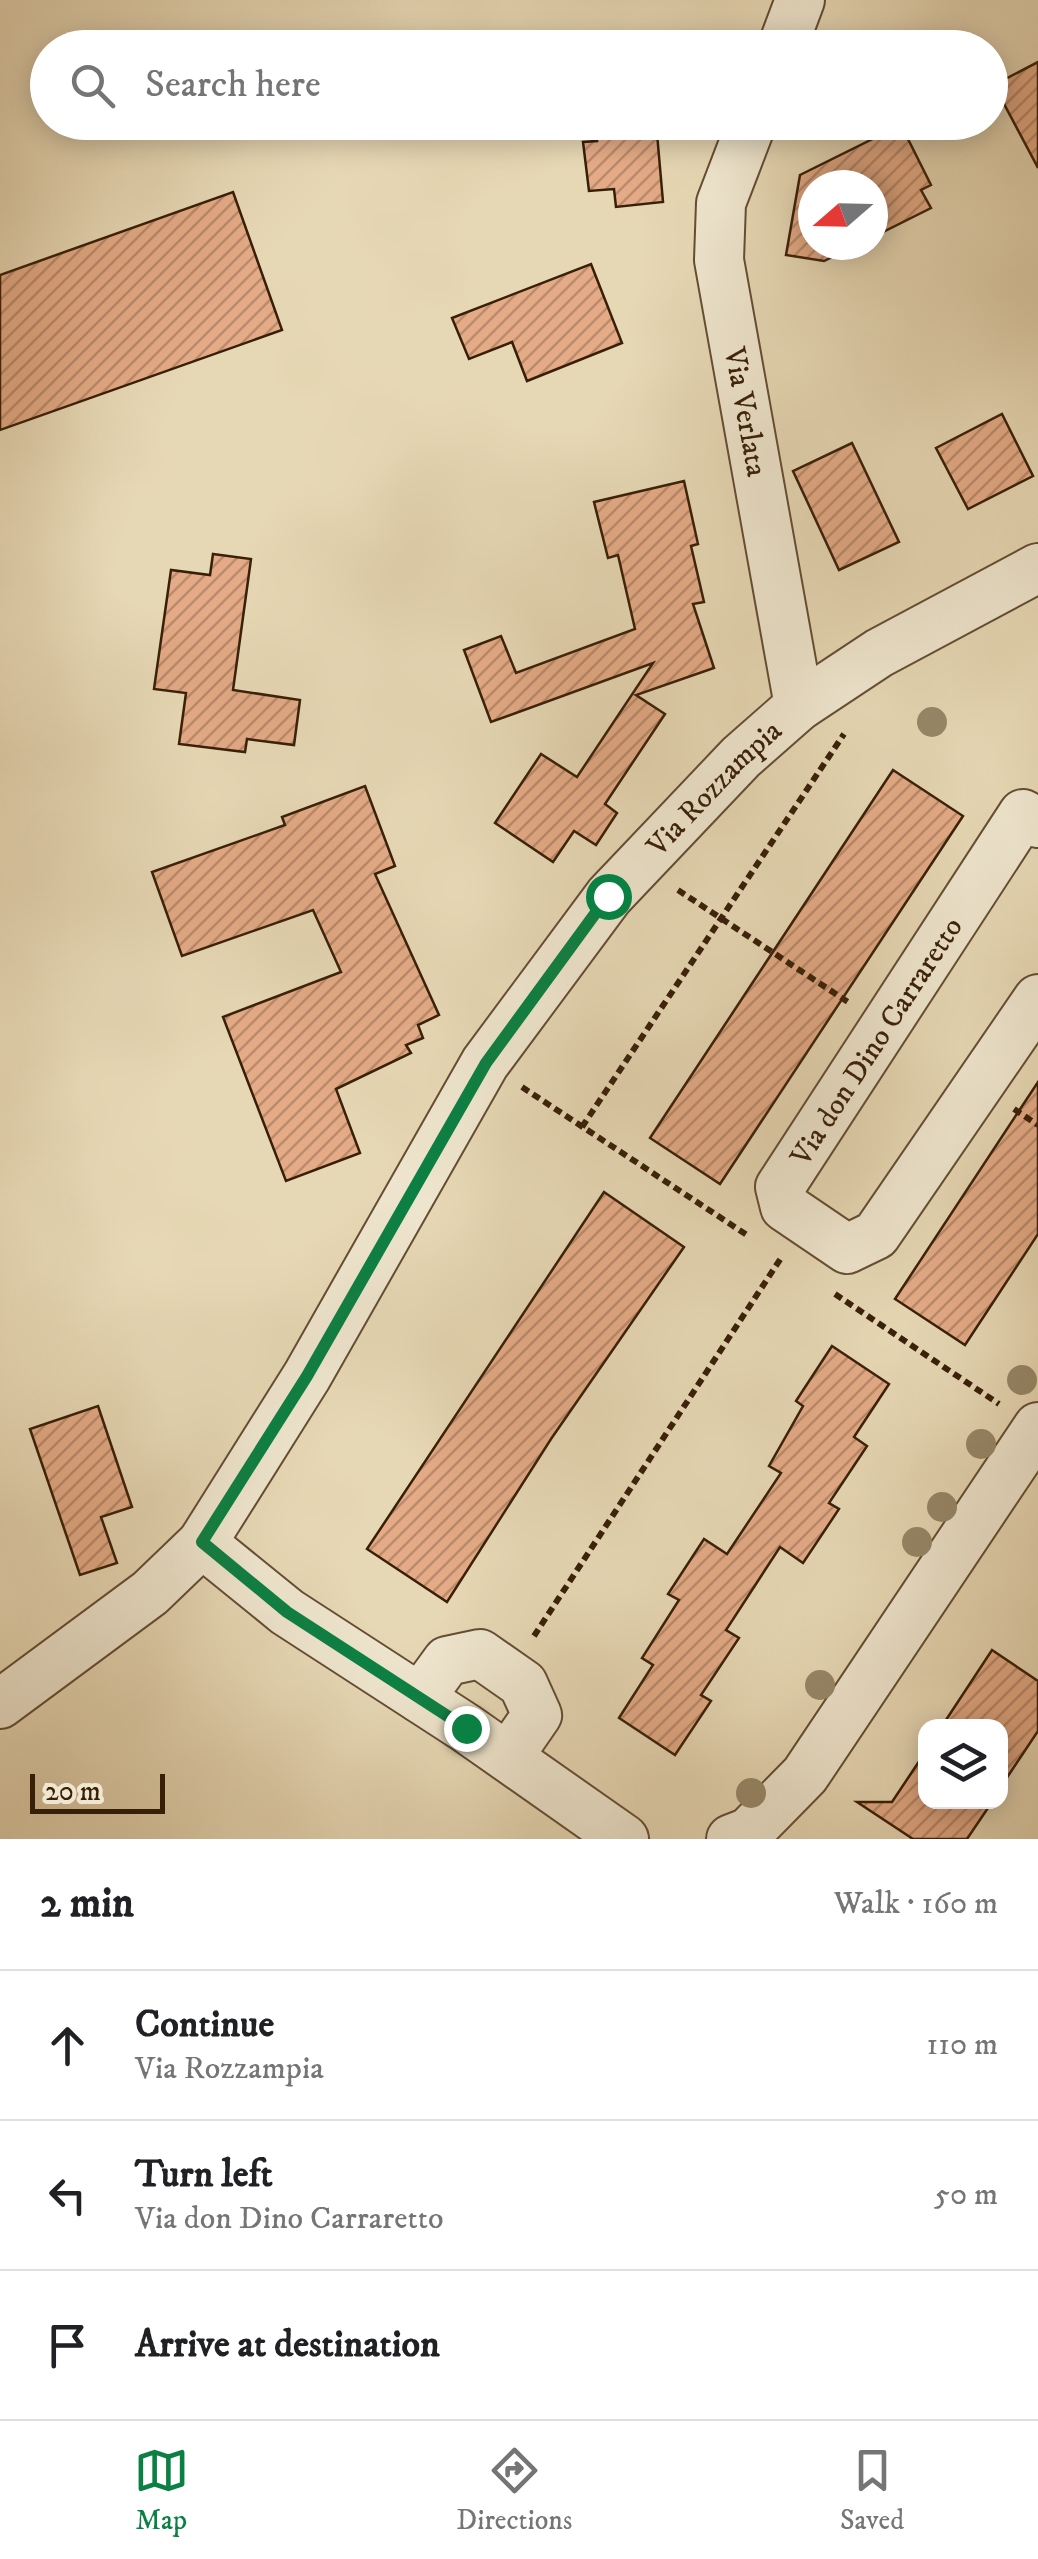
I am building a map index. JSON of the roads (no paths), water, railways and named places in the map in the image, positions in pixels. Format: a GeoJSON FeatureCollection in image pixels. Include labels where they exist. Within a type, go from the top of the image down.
{"type":"FeatureCollection","features":[{"type":"Feature","properties":{"kind":"street"},"geometry":{"type":"LineString","coordinates":[[789,30],[800,0]]}},
{"type":"Feature","properties":{"kind":"street","name":"Via Verlata"},"geometry":{"type":"LineString","coordinates":[[745,140],[721,203],[719,260],[817,717]]}},
{"type":"Feature","properties":{"kind":"street","name":"Via Rozzampia"},"geometry":{"type":"LineString","coordinates":[[0,1704],[150,1592],[202,1542],[307,1376],[486,1063],[608,896],[740,757],[817,717],[879,653],[1038,568]]}},
{"type":"Feature","properties":{"kind":"street","name":"Via don Dino Carraretto"},"geometry":{"type":"LineString","coordinates":[[1038,823],[1023,814],[780,1187],[785,1207],[848,1249],[876,1235],[1038,999]]}},
{"type":"Feature","properties":{"kind":"street"},"geometry":{"type":"LineString","coordinates":[[731,1839],[748,1832],[805,1774],[1038,1427]]}},
{"type":"Feature","properties":{"kind":"street"},"geometry":{"type":"LineString","coordinates":[[202,1542],[287,1612],[508,1757],[624,1839]]}},
{"type":"Feature","properties":{"kind":"street"},"geometry":{"type":"LineString","coordinates":[[420,1698],[447,1661],[480,1654],[524,1684],[537,1715],[508,1757]]}}]}
